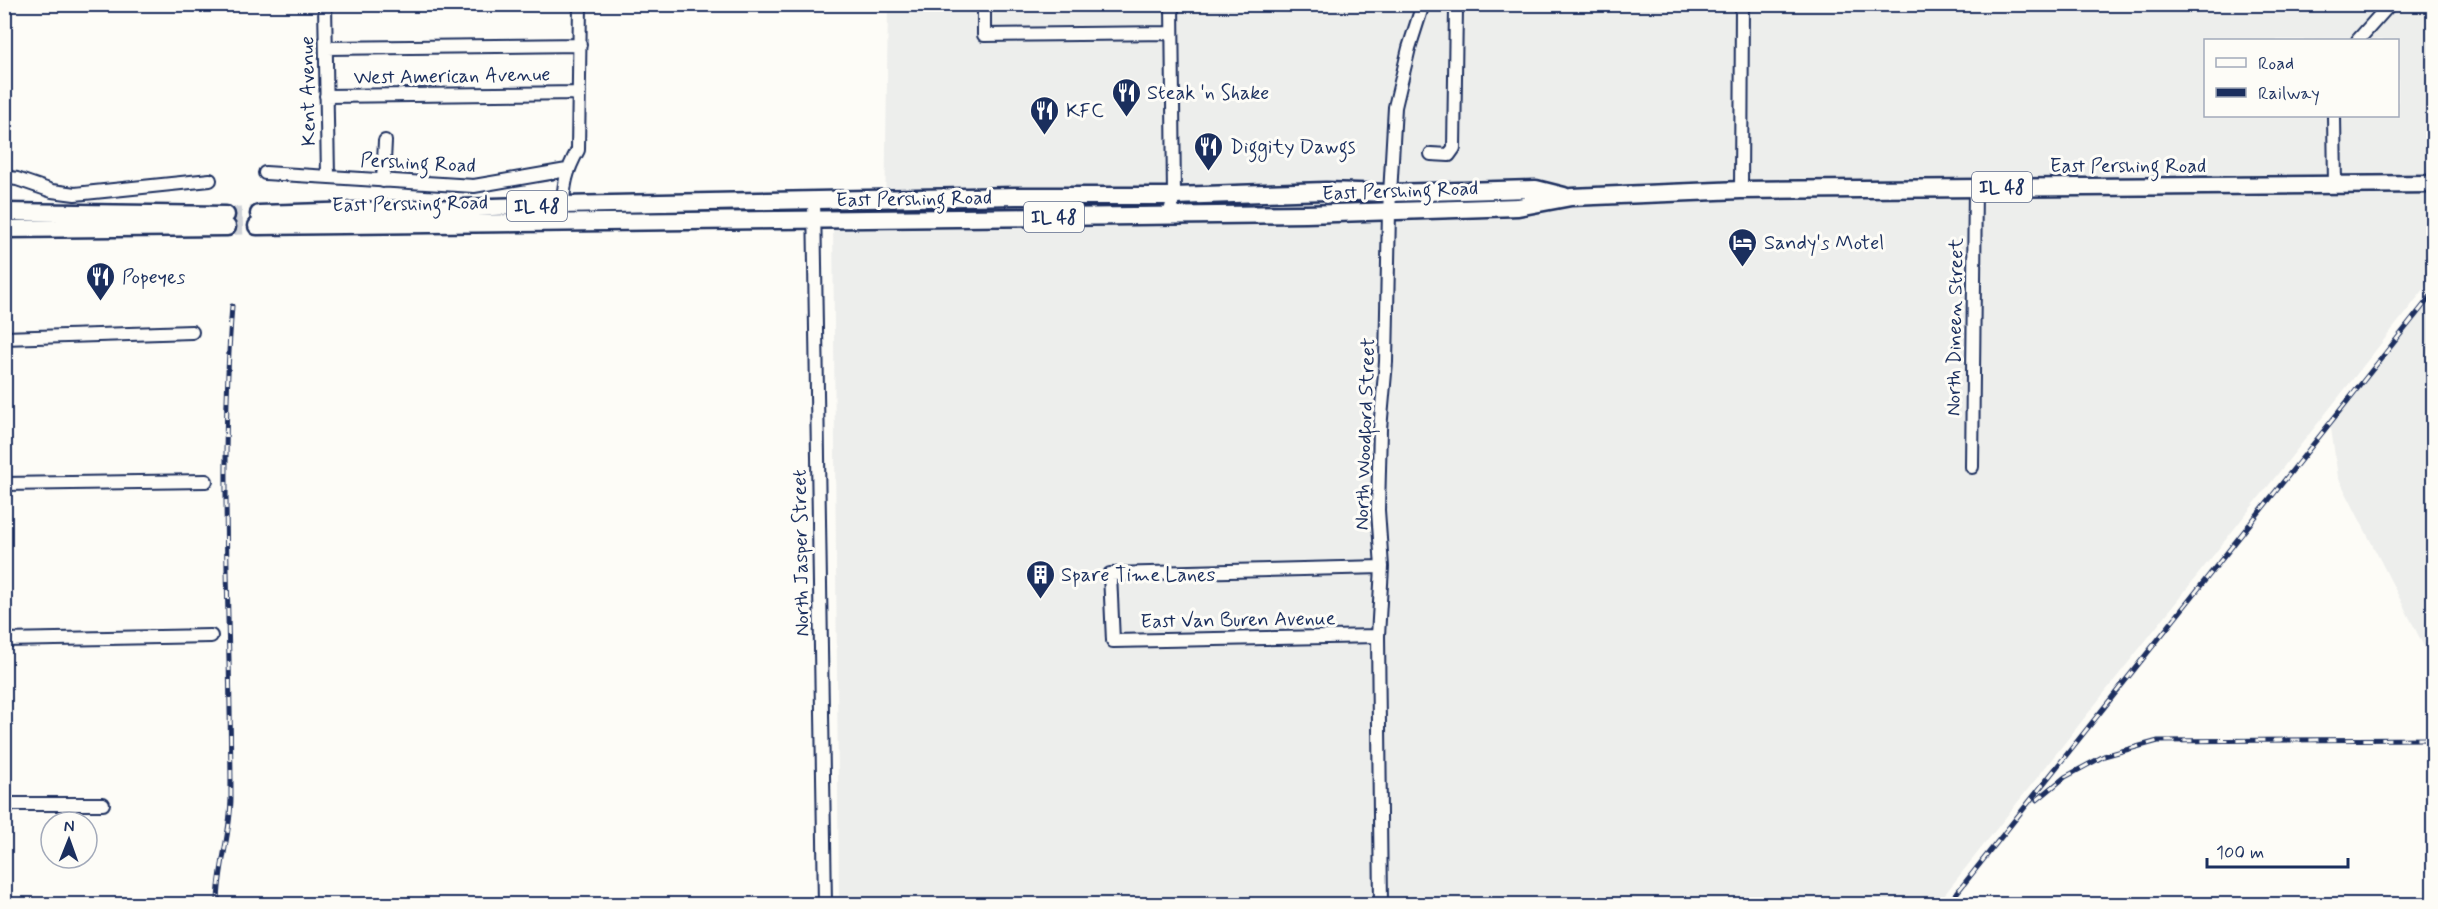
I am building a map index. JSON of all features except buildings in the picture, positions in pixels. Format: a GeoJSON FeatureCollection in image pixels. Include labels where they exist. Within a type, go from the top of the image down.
{"type":"FeatureCollection","features":[{"type":"Feature","properties":{"kind":"main road","name":"East Pershing Road"},"geometry":{"type":"LineString","coordinates":[[562,214],[815,220],[1169,216],[1518,207],[1571,197],[1741,190],[2433,184]]}},
{"type":"Feature","properties":{"kind":"main road","name":"East Pershing Road"},"geometry":{"type":"LineString","coordinates":[[258,220],[562,214],[814,201],[1016,196],[1174,196],[1326,191],[1390,193],[1536,189],[1571,197]]}},
{"type":"Feature","properties":{"kind":"main road"},"geometry":{"type":"LineString","coordinates":[[4,212],[227,221],[4,229]]}},
{"type":"Feature","properties":{"kind":"street","name":"Kent Avenue"},"geometry":{"type":"LineString","coordinates":[[325,4],[328,177]]}},
{"type":"Feature","properties":{"kind":"street"},"geometry":{"type":"LineString","coordinates":[[562,214],[567,170],[579,150],[580,4]]}},
{"type":"Feature","properties":{"kind":"street"},"geometry":{"type":"LineString","coordinates":[[984,4],[984,35],[1172,33]]}},
{"type":"Feature","properties":{"kind":"street"},"geometry":{"type":"LineString","coordinates":[[1169,216],[1174,196],[1172,4]]}},
{"type":"Feature","properties":{"kind":"street","name":"North Woodford Street"},"geometry":{"type":"LineString","coordinates":[[1381,904],[1378,636],[1382,567],[1378,510],[1380,429],[1386,362],[1389,212],[1395,107],[1422,4]]}},
{"type":"Feature","properties":{"kind":"street"},"geometry":{"type":"LineString","coordinates":[[1431,154],[1449,155],[1454,148],[1456,8],[1452,4]]}},
{"type":"Feature","properties":{"kind":"street"},"geometry":{"type":"LineString","coordinates":[[1741,190],[1742,4]]}},
{"type":"Feature","properties":{"kind":"street"},"geometry":{"type":"LineString","coordinates":[[2359,39],[2390,4]]}},
{"type":"Feature","properties":{"kind":"street"},"geometry":{"type":"LineString","coordinates":[[326,48],[580,45]]}},
{"type":"Feature","properties":{"kind":"street","name":"West American Avenue"},"geometry":{"type":"LineString","coordinates":[[326,96],[579,93]]}},
{"type":"Feature","properties":{"kind":"street"},"geometry":{"type":"LineString","coordinates":[[2334,117],[2334,185]]}},
{"type":"Feature","properties":{"kind":"street"},"geometry":{"type":"LineString","coordinates":[[382,180],[385,141]]}},
{"type":"Feature","properties":{"kind":"street","name":"Pershing Road"},"geometry":{"type":"LineString","coordinates":[[265,173],[474,186],[567,170]]}},
{"type":"Feature","properties":{"kind":"street"},"geometry":{"type":"LineString","coordinates":[[4,177],[17,178],[52,191],[75,194],[210,180]]}},
{"type":"Feature","properties":{"kind":"street","name":"North Dineen Street"},"geometry":{"type":"LineString","coordinates":[[1971,467],[1975,188]]}},
{"type":"Feature","properties":{"kind":"street","name":"North Jasper Street"},"geometry":{"type":"LineString","coordinates":[[814,201],[825,904]]}},
{"type":"Feature","properties":{"kind":"street"},"geometry":{"type":"LineString","coordinates":[[4,338],[192,332]]}},
{"type":"Feature","properties":{"kind":"street"},"geometry":{"type":"LineString","coordinates":[[4,484],[206,481]]}},
{"type":"Feature","properties":{"kind":"street","name":"East Van Buren Avenue"},"geometry":{"type":"LineString","coordinates":[[1378,636],[1113,641],[1110,574],[1382,567]]}},
{"type":"Feature","properties":{"kind":"street"},"geometry":{"type":"LineString","coordinates":[[4,640],[211,636]]}},
{"type":"Feature","properties":{"kind":"street"},"geometry":{"type":"LineString","coordinates":[[4,804],[103,804]]}},
{"type":"Feature","properties":{"kind":"shaded area"},"geometry":{"type":"Polygon","coordinates":[[[888,5],[2433,5],[2433,278],[1937,904],[839,904],[833,220],[885,219],[888,5]]]}},
{"type":"Feature","properties":{"kind":"shaded area"},"geometry":{"type":"Polygon","coordinates":[[[2433,292],[2433,664],[2338,477],[2330,421],[2433,292]]]}},
{"type":"Feature","properties":{"kind":"tunnel"},"geometry":{"type":"LineString","coordinates":[[226,215],[259,214]]}},
{"type":"Feature","properties":{"kind":"tunnel"},"geometry":{"type":"LineString","coordinates":[[227,227],[257,226]]}},
{"type":"Feature","properties":{"kind":"railway"},"geometry":{"type":"LineString","coordinates":[[1948,904],[2434,292]]}},
{"type":"Feature","properties":{"kind":"railway"},"geometry":{"type":"LineString","coordinates":[[218,904],[231,797],[226,428],[232,306]]}},
{"type":"Feature","properties":{"kind":"railway"},"geometry":{"type":"LineString","coordinates":[[2037,800],[2065,777],[2104,756],[2158,741],[2434,739]]}},
{"type":"Feature","properties":{"kind":"place","name":"Steak 'n Shake"},"geometry":{"type":"Point","coordinates":[1126,118]}},
{"type":"Feature","properties":{"kind":"place","name":"KFC"},"geometry":{"type":"Point","coordinates":[1045,136]}},
{"type":"Feature","properties":{"kind":"place","name":"Diggity Dawgs"},"geometry":{"type":"Point","coordinates":[1209,172]}},
{"type":"Feature","properties":{"kind":"place","name":"Sandy's Motel"},"geometry":{"type":"Point","coordinates":[1743,268]}},
{"type":"Feature","properties":{"kind":"place","name":"Popeyes"},"geometry":{"type":"Point","coordinates":[101,302]}},
{"type":"Feature","properties":{"kind":"place","name":"Spare Time Lanes"},"geometry":{"type":"Point","coordinates":[1040,600]}}]}
